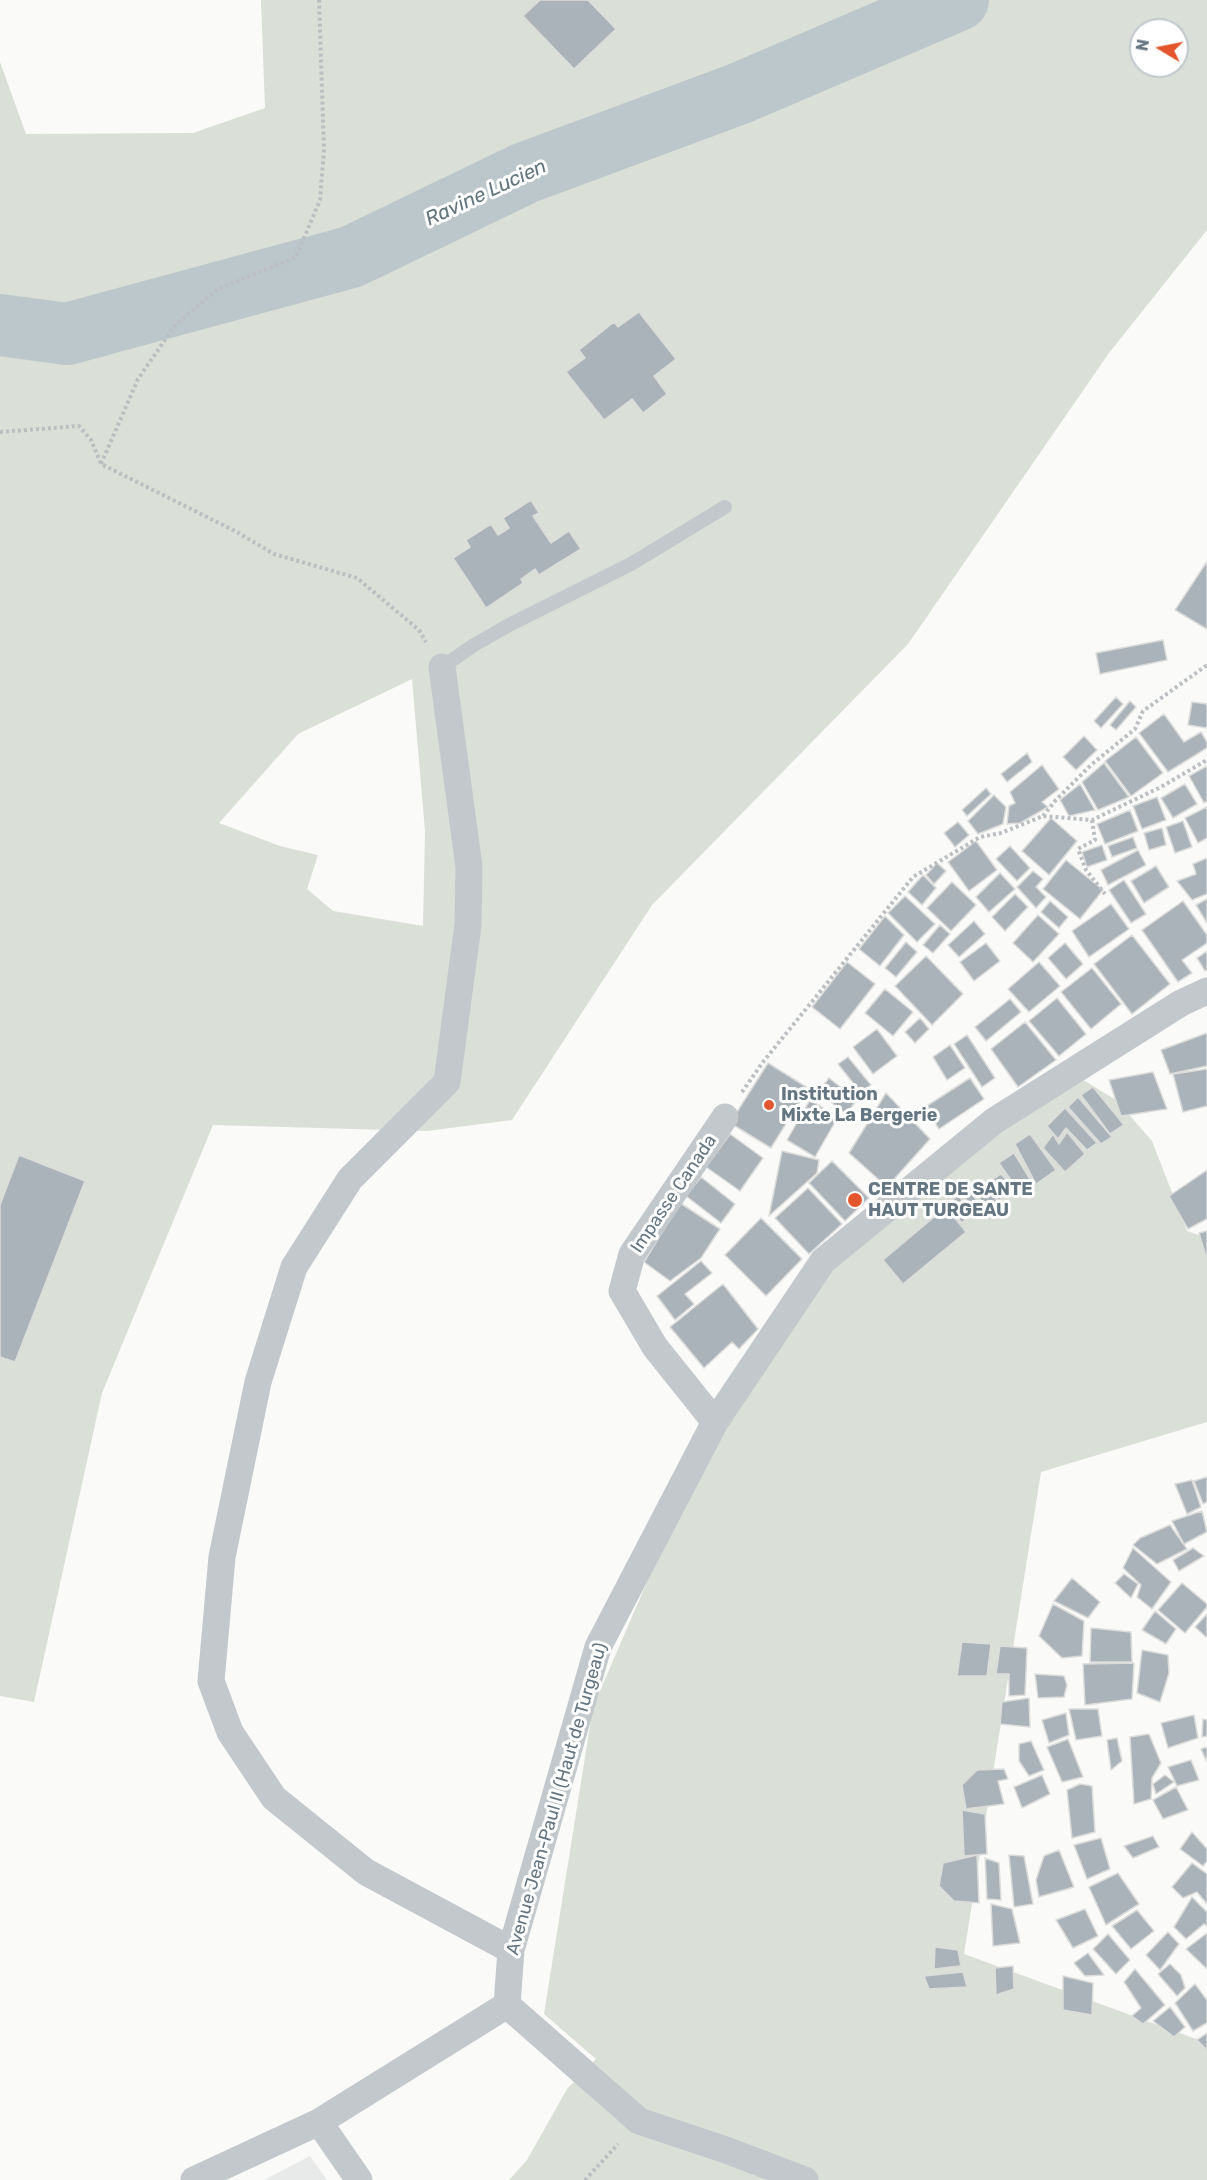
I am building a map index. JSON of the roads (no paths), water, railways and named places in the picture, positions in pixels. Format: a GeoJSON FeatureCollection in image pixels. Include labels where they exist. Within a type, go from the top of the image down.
{"type":"FeatureCollection","features":[{"type":"Feature","properties":{"kind":"street"},"geometry":{"type":"LineString","coordinates":[[442,667],[469,867],[468,925],[447,1082],[350,1179],[294,1267],[258,1382],[222,1557],[211,1681],[230,1732],[274,1798],[366,1872],[512,1950]]}},
{"type":"Feature","properties":{"kind":"street","name":"Avenue Jean-Paul II (Haut de Turgeau)"},"geometry":{"type":"LineString","coordinates":[[507,2005],[512,1950],[598,1647],[715,1422],[823,1261],[994,1121],[1181,1003],[1207,992]]}},
{"type":"Feature","properties":{"kind":"street","name":"Impasse Canada"},"geometry":{"type":"LineString","coordinates":[[715,1422],[656,1347],[622,1291],[632,1254],[725,1117]]}},
{"type":"Feature","properties":{"kind":"street"},"geometry":{"type":"LineString","coordinates":[[194,2180],[319,2122],[507,2005],[639,2121],[794,2178]]}},
{"type":"Feature","properties":{"kind":"street"},"geometry":{"type":"LineString","coordinates":[[319,2122],[359,2180]]}},
{"type":"Feature","properties":{"kind":"lane"},"geometry":{"type":"LineString","coordinates":[[442,667],[509,625],[631,564],[725,507]]}},
{"type":"Feature","properties":{"kind":"waterway","name":"Ravine Lucien"},"geometry":{"type":"LineString","coordinates":[[0,325],[67,334],[351,257],[525,173],[738,94],[958,0]]}},
{"type":"Feature","properties":{"kind":"place","name":"Institution Mixte La Bergerie"},"geometry":{"type":"Point","coordinates":[769,1105]}},
{"type":"Feature","properties":{"kind":"place","name":"CENTRE DE SANTE HAUT TURGEAU"},"geometry":{"type":"Point","coordinates":[855,1200]}}]}
